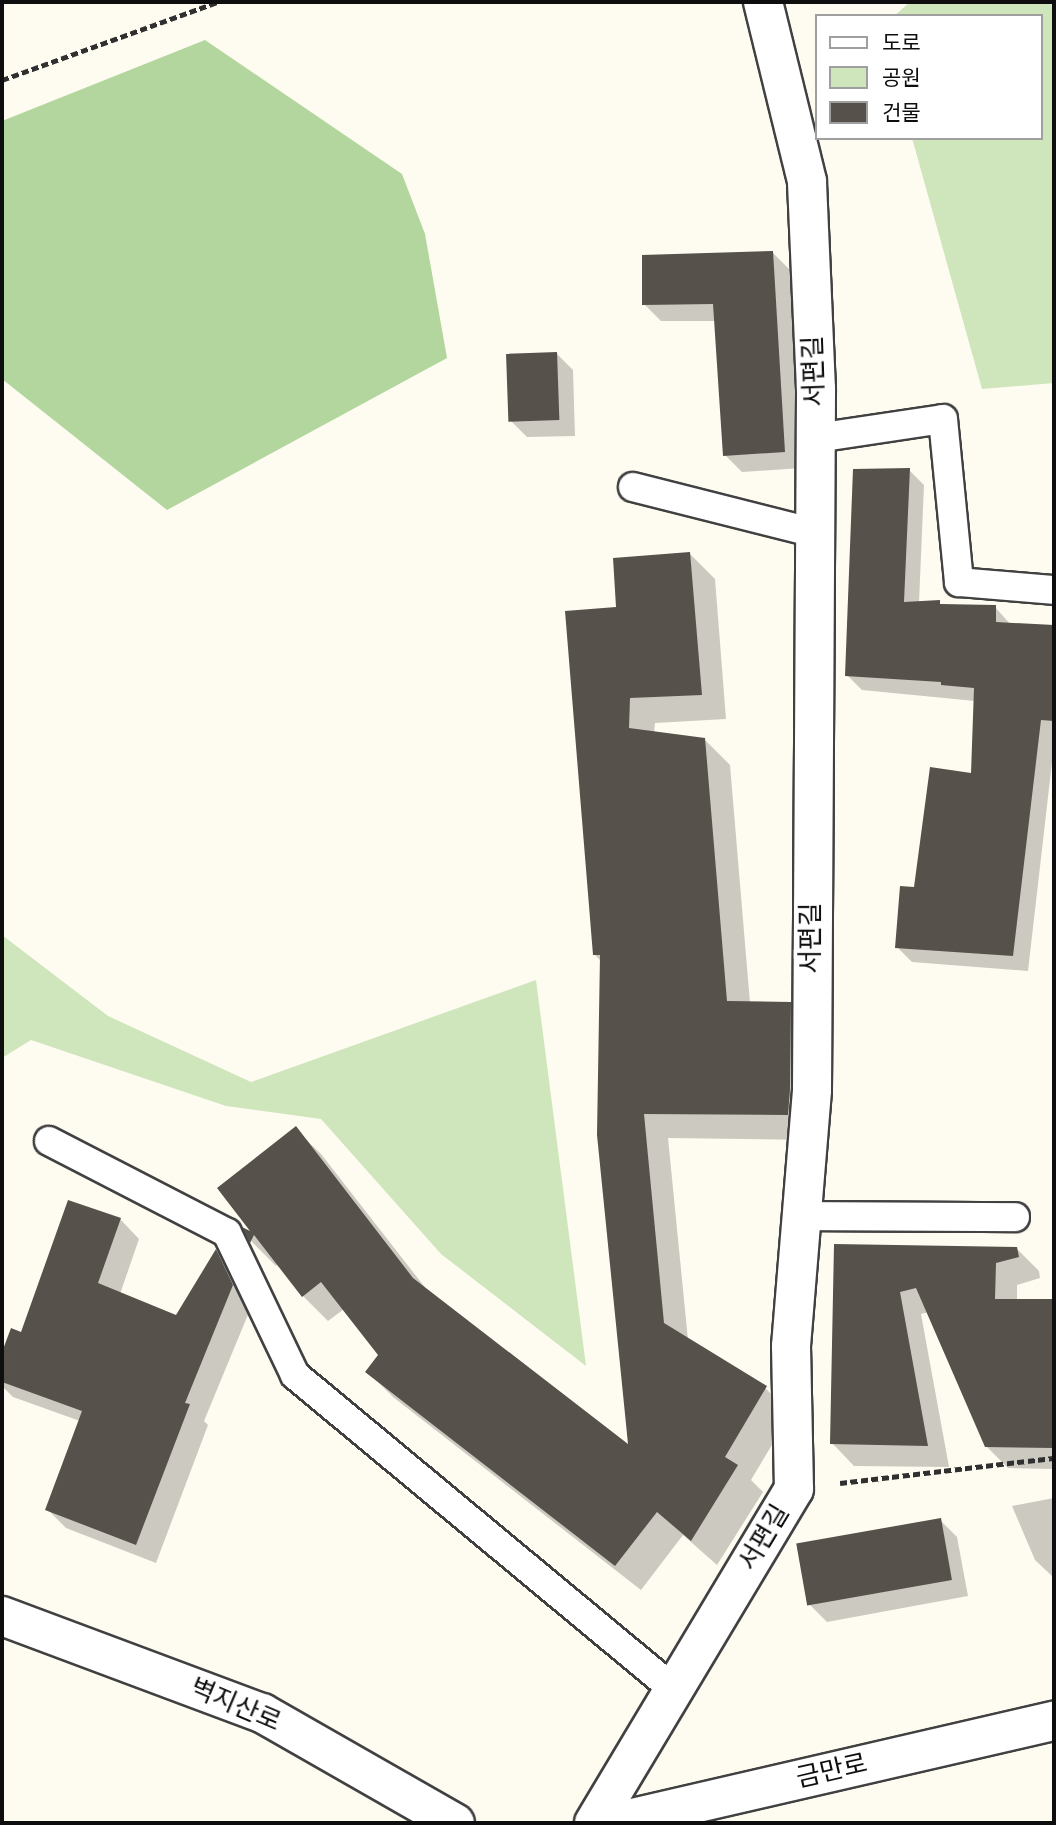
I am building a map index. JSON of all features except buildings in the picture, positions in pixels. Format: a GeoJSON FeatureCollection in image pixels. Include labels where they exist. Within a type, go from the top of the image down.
{"type":"FeatureCollection","features":[{"type":"Feature","properties":{"kind":"street","name":"서편길"},"geometry":{"type":"LineString","coordinates":[[594,1823],[794,1489],[791,1346],[812,1090],[816,438],[807,181],[763,2]]}},
{"type":"Feature","properties":{"kind":"street","name":"벽지산로"},"geometry":{"type":"LineString","coordinates":[[2,1616],[262,1713],[455,1823]]}},
{"type":"Feature","properties":{"kind":"street","name":"금만로"},"geometry":{"type":"LineString","coordinates":[[611,1823],[1054,1721]]}},
{"type":"Feature","properties":{"kind":"lane"},"geometry":{"type":"LineString","coordinates":[[816,438],[943,419],[959,582],[1054,590]]}},
{"type":"Feature","properties":{"kind":"lane"},"geometry":{"type":"LineString","coordinates":[[633,487],[815,533]]}},
{"type":"Feature","properties":{"kind":"lane"},"geometry":{"type":"LineString","coordinates":[[49,1141],[227,1233],[295,1374],[674,1690]]}},
{"type":"Feature","properties":{"kind":"lane"},"geometry":{"type":"LineString","coordinates":[[802,1216],[1015,1217]]}},
{"type":"Feature","properties":{"kind":"path"},"geometry":{"type":"LineString","coordinates":[[2,80],[218,2]]}},
{"type":"Feature","properties":{"kind":"path"},"geometry":{"type":"LineString","coordinates":[[794,1489],[1054,1458]]}},
{"type":"Feature","properties":{"kind":"green space"},"geometry":{"type":"Polygon","coordinates":[[[910,2],[1054,2],[1054,383],[982,389],[913,140],[1042,140],[1042,14],[896,14],[910,2]]]}},
{"type":"Feature","properties":{"kind":"green space"},"geometry":{"type":"Polygon","coordinates":[[[205,40],[402,174],[425,234],[447,358],[167,510],[2,379],[2,121],[205,40]]]}},
{"type":"Feature","properties":{"kind":"green space"},"geometry":{"type":"Polygon","coordinates":[[[2,935],[108,1016],[251,1082],[536,980],[586,1366],[441,1254],[321,1119],[226,1106],[31,1040],[2,1058],[2,935]]]}}]}
